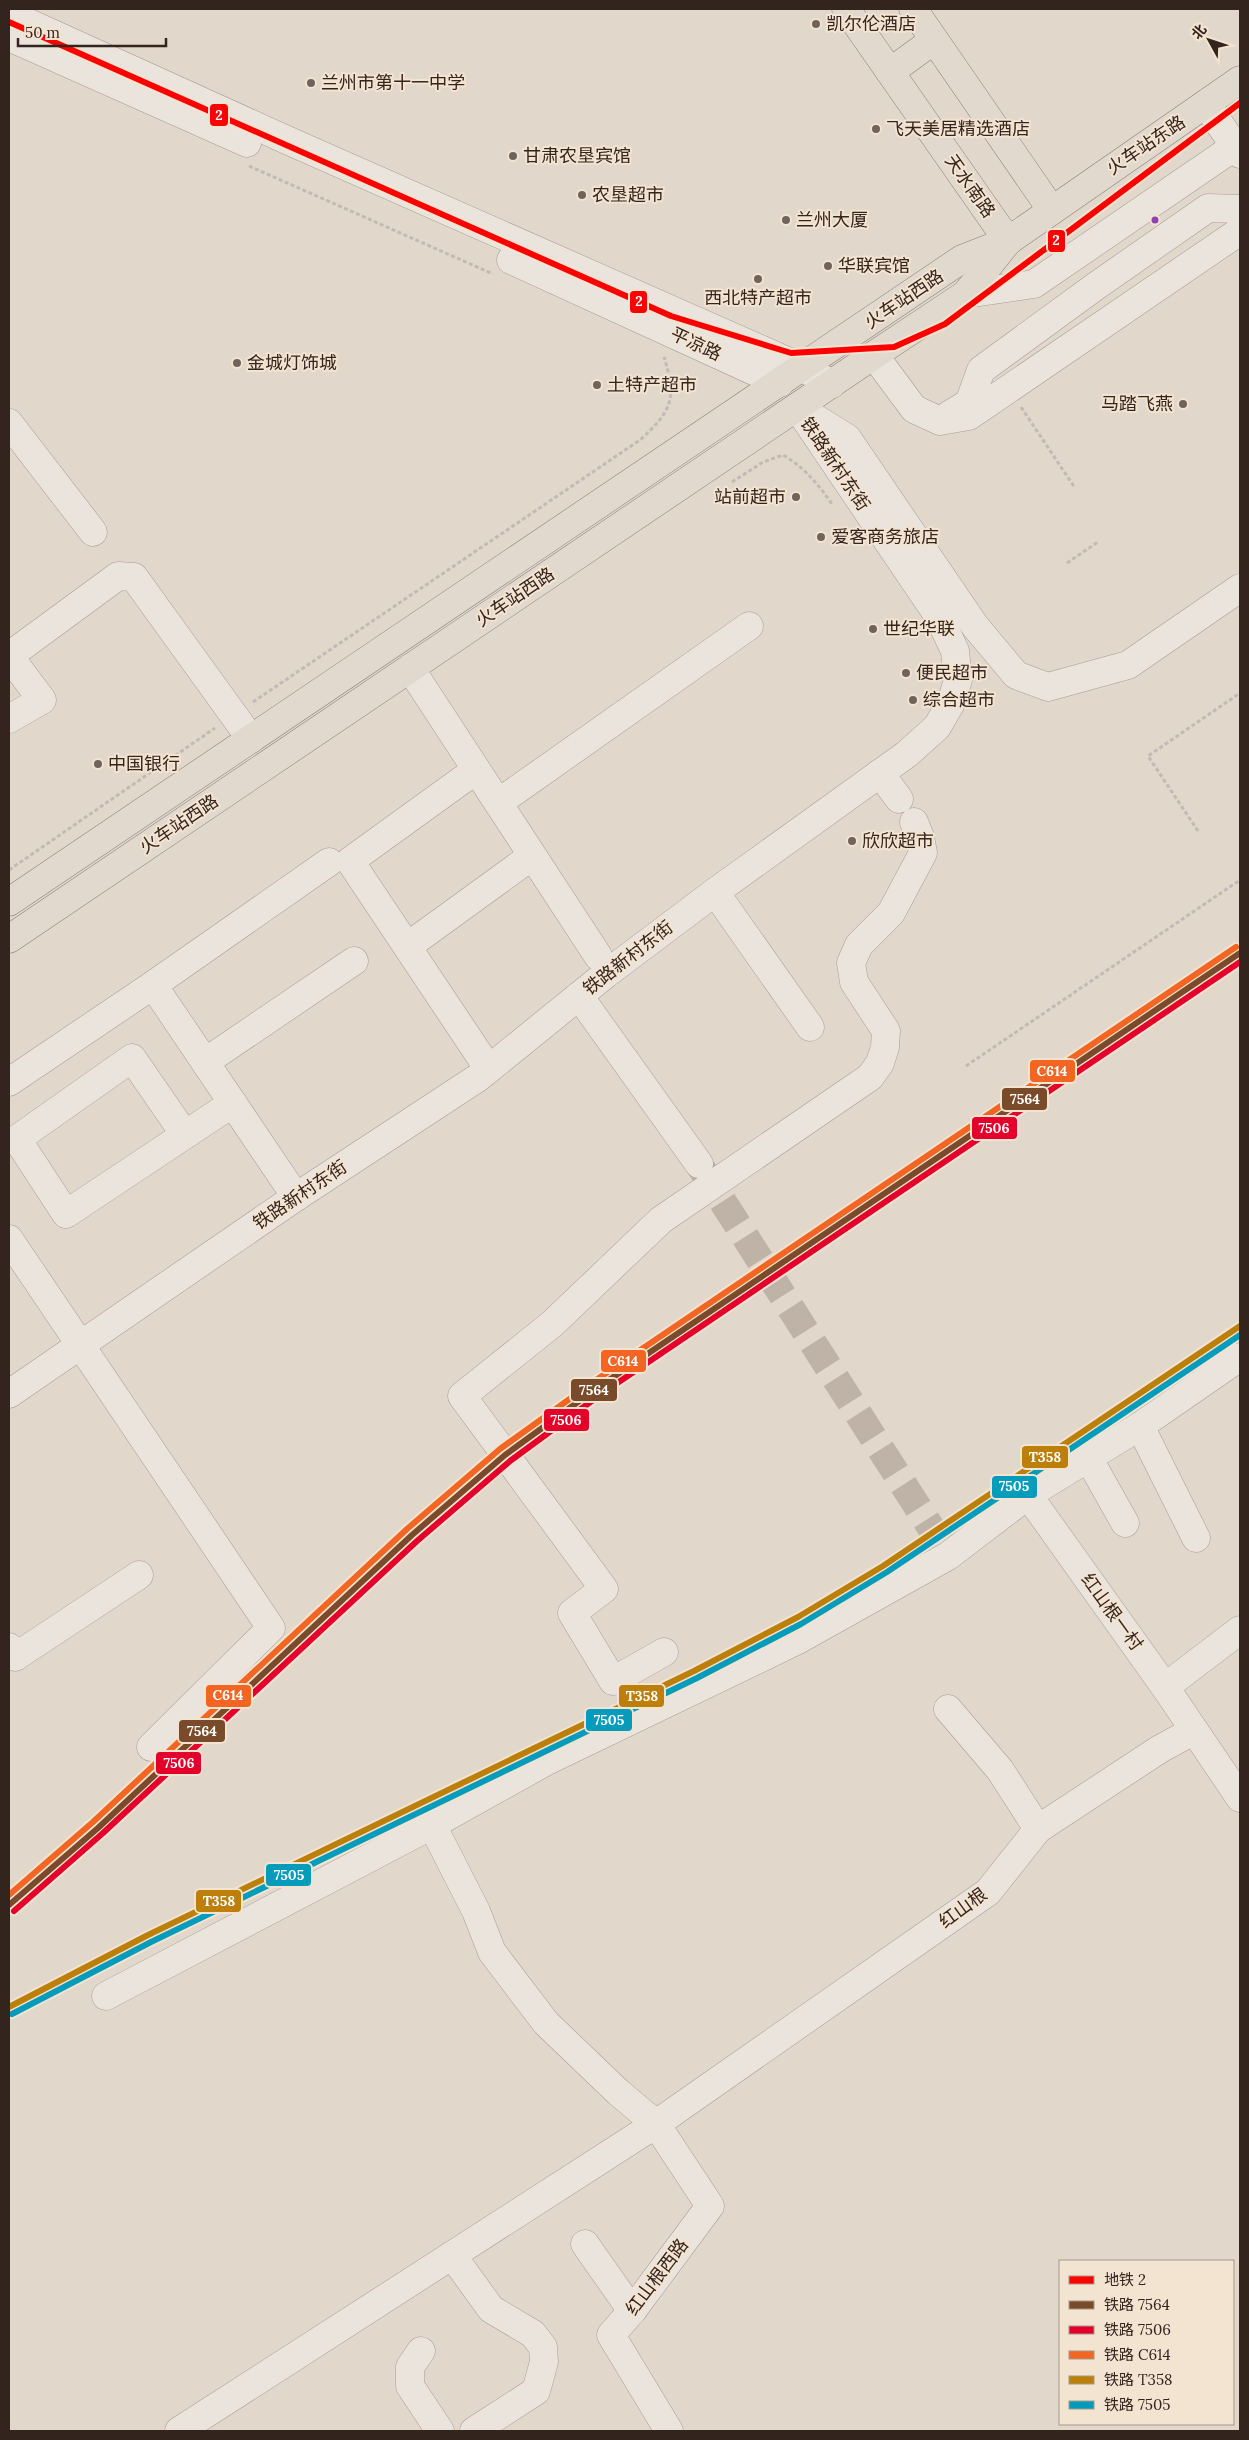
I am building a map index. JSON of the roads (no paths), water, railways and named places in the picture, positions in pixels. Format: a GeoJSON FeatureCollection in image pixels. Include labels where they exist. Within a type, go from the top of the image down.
{"type":"FeatureCollection","features":[{"type":"Feature","properties":{"kind":"main road","name":"天水南路"},"geometry":{"type":"LineString","coordinates":[[846,9],[1008,241]]}},
{"type":"Feature","properties":{"kind":"main road"},"geometry":{"type":"LineString","coordinates":[[913,9],[1051,209]]}},
{"type":"Feature","properties":{"kind":"main road"},"geometry":{"type":"LineString","coordinates":[[890,72],[934,40]]}},
{"type":"Feature","properties":{"kind":"main road","name":"火车站东路"},"geometry":{"type":"LineString","coordinates":[[1051,209],[1240,80]]}},
{"type":"Feature","properties":{"kind":"main road","name":"火车站西路"},"geometry":{"type":"LineString","coordinates":[[9,939],[966,294],[1008,241],[1051,209]]}},
{"type":"Feature","properties":{"kind":"main road","name":"火车站西路"},"geometry":{"type":"LineString","coordinates":[[9,902],[962,259],[1008,241]]}},
{"type":"Feature","properties":{"kind":"main road"},"geometry":{"type":"LineString","coordinates":[[780,382],[797,407]]}},
{"type":"Feature","properties":{"kind":"street","name":"平凉路"},"geometry":{"type":"LineString","coordinates":[[9,14],[289,141],[803,368],[832,384]]}},
{"type":"Feature","properties":{"kind":"street","name":"平凉路"},"geometry":{"type":"LineString","coordinates":[[9,37],[780,382]]}},
{"type":"Feature","properties":{"kind":"street"},"geometry":{"type":"LineString","coordinates":[[966,294],[1034,284],[1238,148],[1206,104]]}},
{"type":"Feature","properties":{"kind":"street"},"geometry":{"type":"LineString","coordinates":[[940,421],[969,403],[981,370],[1096,286],[1208,208],[1240,209]]}},
{"type":"Feature","properties":{"kind":"street"},"geometry":{"type":"LineString","coordinates":[[874,356],[914,409],[940,421],[969,416],[1240,231]]}},
{"type":"Feature","properties":{"kind":"street"},"geometry":{"type":"LineString","coordinates":[[797,407],[847,438],[975,626],[1016,675],[1048,687],[1128,665],[1240,588]]}},
{"type":"Feature","properties":{"kind":"street","name":"铁路新村东街"},"geometry":{"type":"LineString","coordinates":[[9,1394],[296,1197],[479,1077],[579,996],[715,892],[907,754],[937,727],[951,703],[958,680],[955,651],[939,617],[797,407]]}},
{"type":"Feature","properties":{"kind":"street"},"geometry":{"type":"LineString","coordinates":[[9,423],[93,532]]}},
{"type":"Feature","properties":{"kind":"street"},"geometry":{"type":"LineString","coordinates":[[9,719],[42,700],[10,656],[118,576],[134,577],[251,739]]}},
{"type":"Feature","properties":{"kind":"street"},"geometry":{"type":"LineString","coordinates":[[498,803],[749,626]]}},
{"type":"Feature","properties":{"kind":"street"},"geometry":{"type":"LineString","coordinates":[[410,668],[598,956]]}},
{"type":"Feature","properties":{"kind":"street"},"geometry":{"type":"LineString","coordinates":[[476,770],[350,861],[488,1068]]}},
{"type":"Feature","properties":{"kind":"street"},"geometry":{"type":"LineString","coordinates":[[880,773],[900,799]]}},
{"type":"Feature","properties":{"kind":"street"},"geometry":{"type":"LineString","coordinates":[[664,1652],[613,1681],[572,1613],[604,1589],[462,1396],[552,1324],[661,1220],[870,1077],[883,1056],[886,1031],[854,982],[851,963],[860,945],[891,913],[923,853],[920,837],[914,822]]}},
{"type":"Feature","properties":{"kind":"street"},"geometry":{"type":"LineString","coordinates":[[408,946],[532,856]]}},
{"type":"Feature","properties":{"kind":"street"},"geometry":{"type":"LineString","coordinates":[[9,1082],[330,862]]}},
{"type":"Feature","properties":{"kind":"street"},"geometry":{"type":"LineString","coordinates":[[715,892],[810,1027]]}},
{"type":"Feature","properties":{"kind":"street"},"geometry":{"type":"LineString","coordinates":[[205,1062],[354,961]]}},
{"type":"Feature","properties":{"kind":"street"},"geometry":{"type":"LineString","coordinates":[[153,984],[296,1197]]}},
{"type":"Feature","properties":{"kind":"street"},"geometry":{"type":"LineString","coordinates":[[579,996],[699,1164]]}},
{"type":"Feature","properties":{"kind":"street"},"geometry":{"type":"LineString","coordinates":[[185,1135],[132,1058],[17,1139],[66,1214],[185,1135],[232,1103]]}},
{"type":"Feature","properties":{"kind":"street"},"geometry":{"type":"LineString","coordinates":[[9,1239],[271,1628],[150,1747]]}},
{"type":"Feature","properties":{"kind":"street"},"geometry":{"type":"LineString","coordinates":[[106,1996],[432,1826],[545,1762],[796,1641],[1089,1459],[1240,1356]]}},
{"type":"Feature","properties":{"kind":"street"},"geometry":{"type":"LineString","coordinates":[[1140,1426],[1196,1538]]}},
{"type":"Feature","properties":{"kind":"street"},"geometry":{"type":"LineString","coordinates":[[1089,1459],[1125,1522]]}},
{"type":"Feature","properties":{"kind":"street","name":"红山根一村"},"geometry":{"type":"LineString","coordinates":[[1028,1496],[1165,1687],[1193,1731]]}},
{"type":"Feature","properties":{"kind":"street"},"geometry":{"type":"LineString","coordinates":[[9,1647],[15,1657],[139,1575]]}},
{"type":"Feature","properties":{"kind":"street"},"geometry":{"type":"LineString","coordinates":[[1165,1687],[1240,1630]]}},
{"type":"Feature","properties":{"kind":"street"},"geometry":{"type":"LineString","coordinates":[[948,1709],[1000,1770],[1038,1829]]}},
{"type":"Feature","properties":{"kind":"street"},"geometry":{"type":"LineString","coordinates":[[1193,1731],[1240,1798]]}},
{"type":"Feature","properties":{"kind":"street","name":"红山根"},"geometry":{"type":"LineString","coordinates":[[179,2431],[656,2124],[988,1892],[1038,1829],[1160,1749],[1193,1731]]}},
{"type":"Feature","properties":{"kind":"street"},"geometry":{"type":"LineString","coordinates":[[432,1826],[476,1911],[492,1952],[546,2023],[618,2092],[656,2124]]}},
{"type":"Feature","properties":{"kind":"street","name":"红山根西路"},"geometry":{"type":"LineString","coordinates":[[656,2124],[710,2206],[632,2311],[611,2335],[669,2431]]}},
{"type":"Feature","properties":{"kind":"street"},"geometry":{"type":"LineString","coordinates":[[585,2244],[632,2311]]}},
{"type":"Feature","properties":{"kind":"street"},"geometry":{"type":"LineString","coordinates":[[452,2255],[491,2309],[533,2334],[543,2348],[544,2362],[536,2391],[474,2431]]}},
{"type":"Feature","properties":{"kind":"street"},"geometry":{"type":"LineString","coordinates":[[421,2351],[410,2366],[410,2386],[440,2431]]}},
{"type":"Feature","properties":{"kind":"tunnel"},"geometry":{"type":"LineString","coordinates":[[700,1166],[940,1542]]}},
{"type":"Feature","properties":{"kind":"metro line","name":"2"},"geometry":{"type":"LineString","coordinates":[[9,22],[671,316],[791,353],[894,347],[945,324],[1240,103]]}},
{"type":"Feature","properties":{"kind":"rail line","name":"C614"},"geometry":{"type":"LineString","coordinates":[[9,1895],[93,1822],[407,1529],[500,1449],[596,1380],[1236,947]]}},
{"type":"Feature","properties":{"kind":"rail line","name":"7564"},"geometry":{"type":"LineString","coordinates":[[9,1905],[98,1828],[412,1535],[505,1455],[600,1386],[1240,953]]}},
{"type":"Feature","properties":{"kind":"rail line","name":"7506"},"geometry":{"type":"LineString","coordinates":[[14,1911],[103,1833],[417,1541],[510,1461],[604,1392],[1240,962]]}},
{"type":"Feature","properties":{"kind":"rail line","name":"T358"},"geometry":{"type":"LineString","coordinates":[[9,2007],[148,1935],[694,1671],[798,1617],[883,1566],[1240,1326]]}},
{"type":"Feature","properties":{"kind":"rail line","name":"7505"},"geometry":{"type":"LineString","coordinates":[[12,2014],[151,1942],[697,1678],[801,1624],[887,1572],[1240,1335]]}},
{"type":"Feature","properties":{"kind":"place","name":"凯尔伦酒店"},"geometry":{"type":"Point","coordinates":[816,24]}},
{"type":"Feature","properties":{"kind":"place","name":"兰州市第十一中学"},"geometry":{"type":"Point","coordinates":[311,83]}},
{"type":"Feature","properties":{"kind":"place","name":"飞天美居精选酒店"},"geometry":{"type":"Point","coordinates":[876,129]}},
{"type":"Feature","properties":{"kind":"place","name":"甘肃农垦宾馆"},"geometry":{"type":"Point","coordinates":[513,156]}},
{"type":"Feature","properties":{"kind":"place","name":"农垦超市"},"geometry":{"type":"Point","coordinates":[582,195]}},
{"type":"Feature","properties":{"kind":"place","name":"兰州大厦"},"geometry":{"type":"Point","coordinates":[786,220]}},
{"type":"Feature","properties":{"kind":"place","name":"华联宾馆"},"geometry":{"type":"Point","coordinates":[828,266]}},
{"type":"Feature","properties":{"kind":"place","name":"西北特产超市"},"geometry":{"type":"Point","coordinates":[758,279]}},
{"type":"Feature","properties":{"kind":"place","name":"金城灯饰城"},"geometry":{"type":"Point","coordinates":[237,363]}},
{"type":"Feature","properties":{"kind":"place","name":"土特产超市"},"geometry":{"type":"Point","coordinates":[597,385]}},
{"type":"Feature","properties":{"kind":"place","name":"马踏飞燕"},"geometry":{"type":"Point","coordinates":[1183,404]}},
{"type":"Feature","properties":{"kind":"place","name":"站前超市"},"geometry":{"type":"Point","coordinates":[796,497]}},
{"type":"Feature","properties":{"kind":"place","name":"爱客商务旅店"},"geometry":{"type":"Point","coordinates":[821,537]}},
{"type":"Feature","properties":{"kind":"place","name":"世纪华联"},"geometry":{"type":"Point","coordinates":[873,629]}},
{"type":"Feature","properties":{"kind":"place","name":"便民超市"},"geometry":{"type":"Point","coordinates":[906,673]}},
{"type":"Feature","properties":{"kind":"place","name":"综合超市"},"geometry":{"type":"Point","coordinates":[913,700]}},
{"type":"Feature","properties":{"kind":"place","name":"中国银行"},"geometry":{"type":"Point","coordinates":[98,764]}},
{"type":"Feature","properties":{"kind":"place","name":"欣欣超市"},"geometry":{"type":"Point","coordinates":[852,841]}}]}
